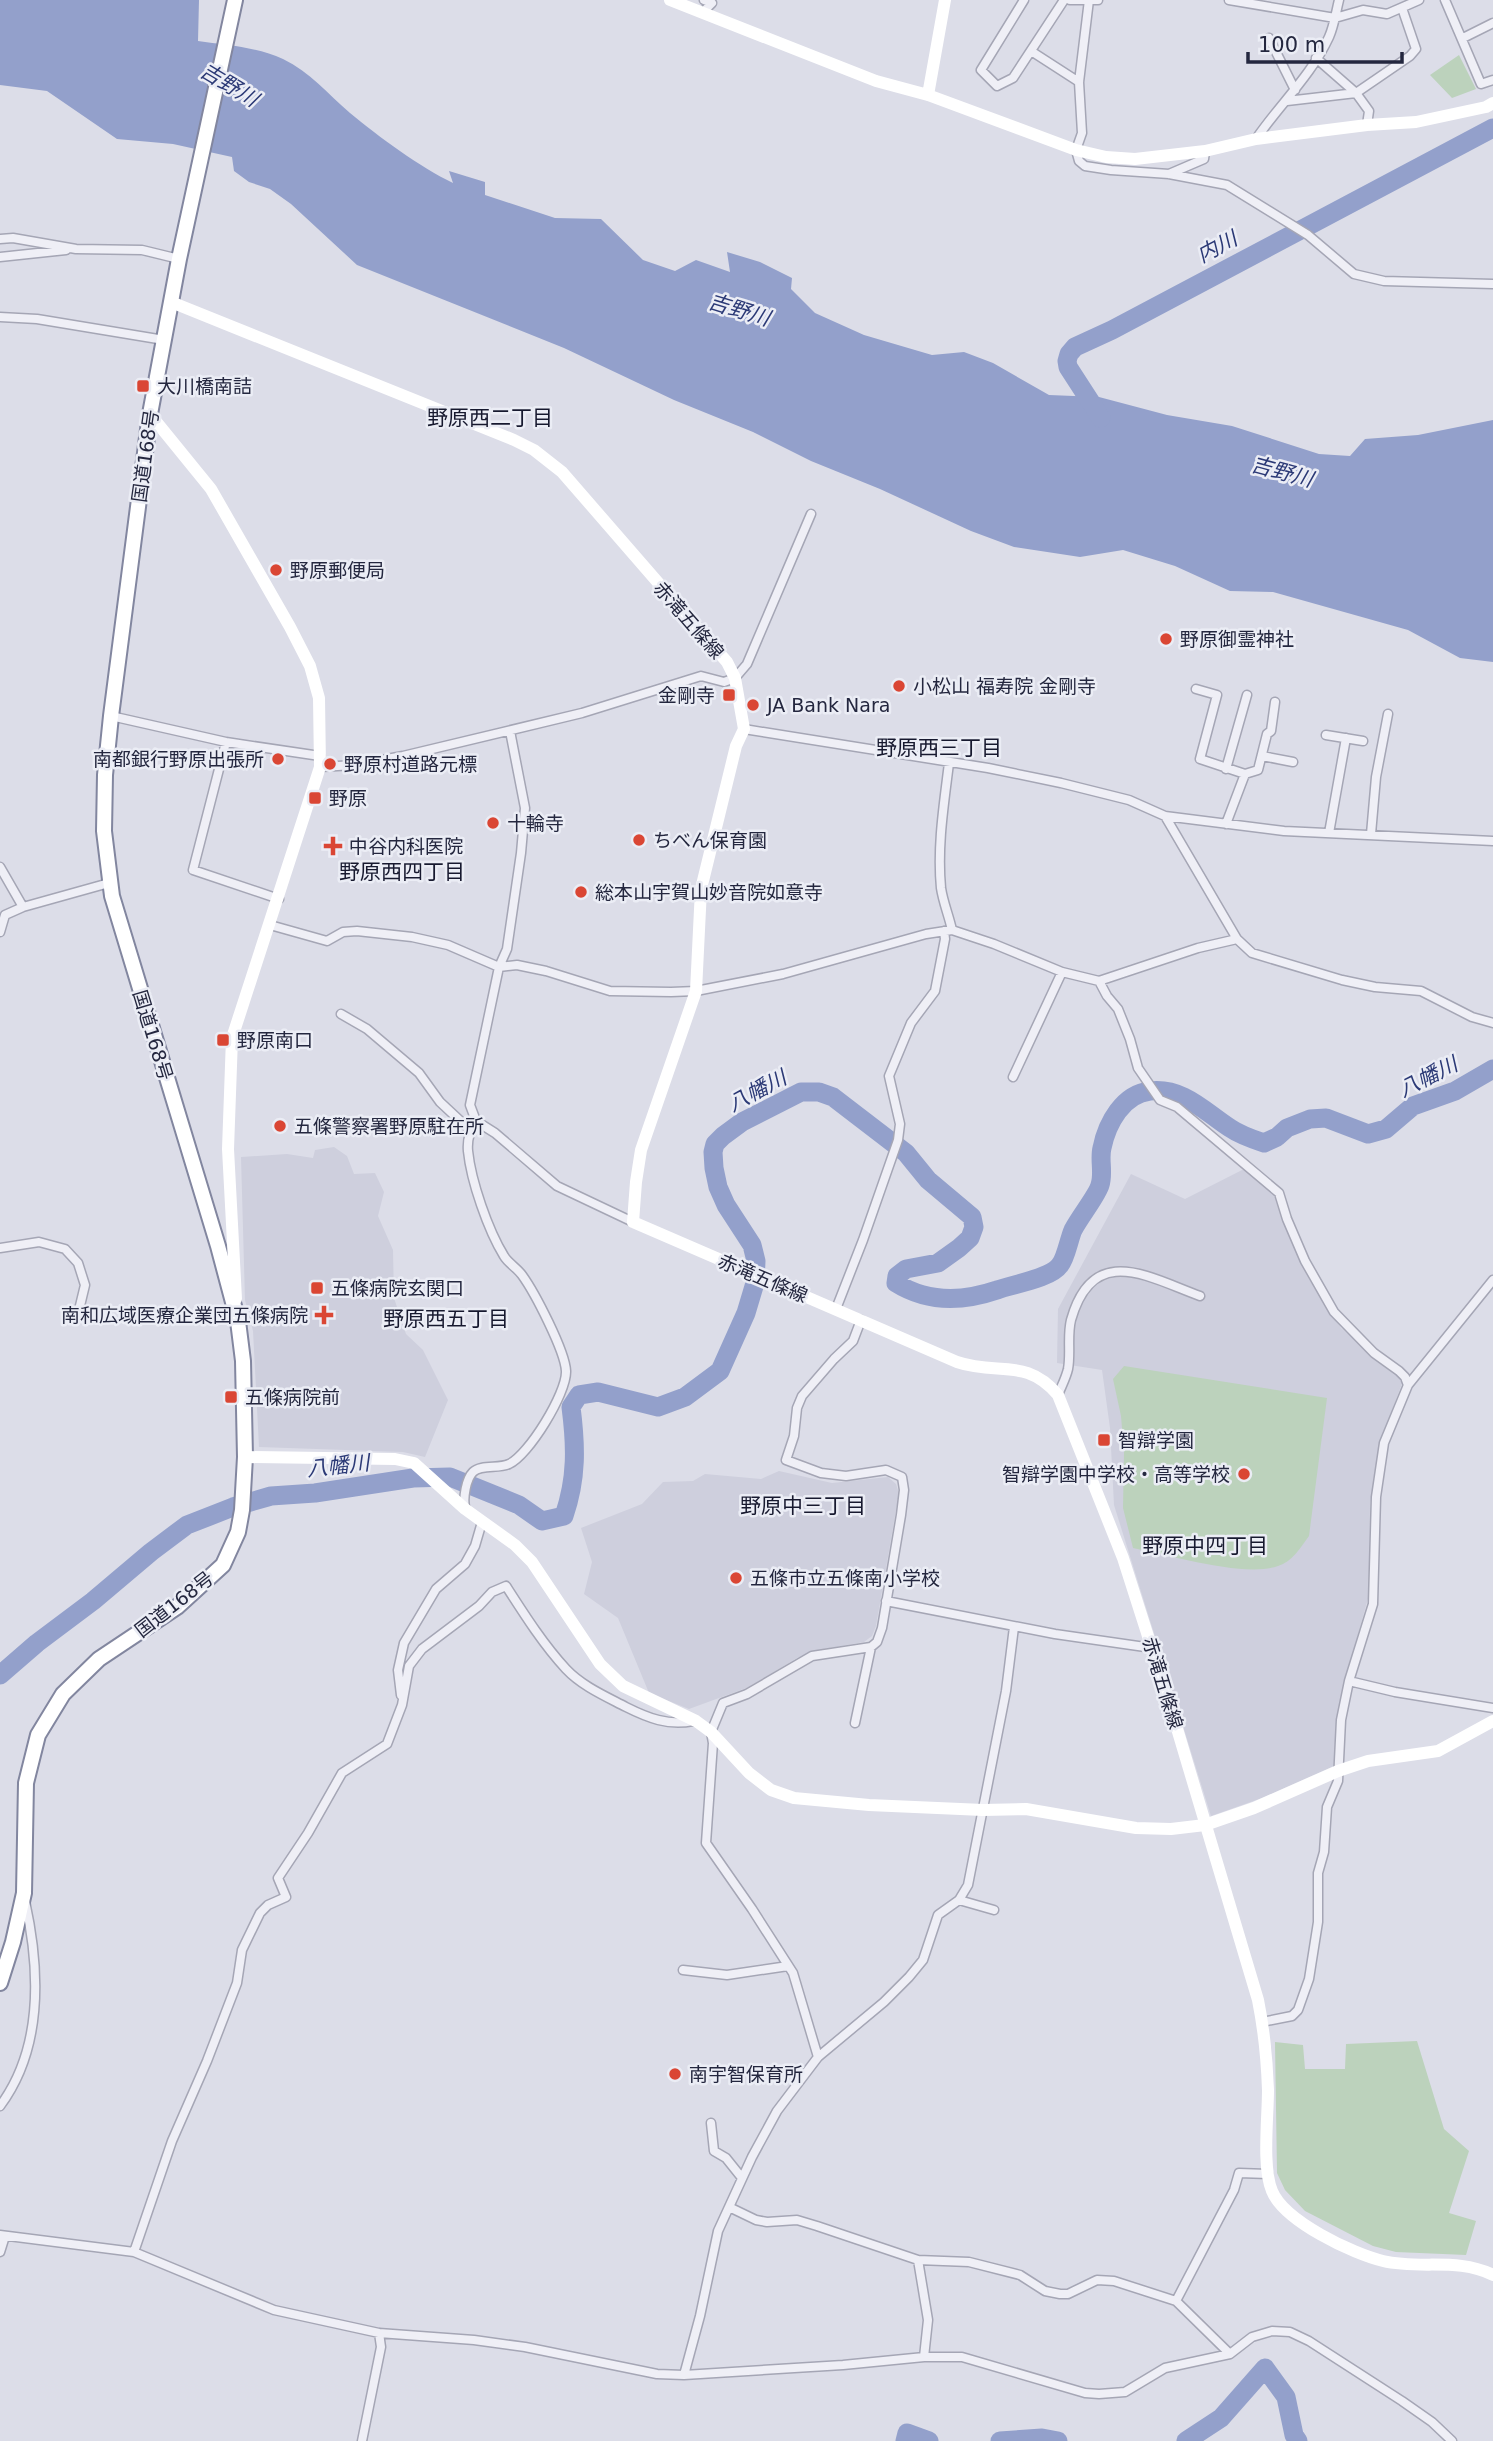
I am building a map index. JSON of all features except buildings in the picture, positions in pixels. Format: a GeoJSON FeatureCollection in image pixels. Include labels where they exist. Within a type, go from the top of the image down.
{"type":"FeatureCollection","features":[{"type":"Feature","properties":{"kind":"highway","name":"国道168号"},"geometry":{"type":"LineString","coordinates":[[0,1983],[24,1893],[26,1783],[38,1735],[63,1694],[99,1659],[177,1607],[223,1564],[238,1532],[242,1510],[245,1457],[243,1361],[238,1321],[218,1246],[126,946],[109,883],[104,831],[105,775],[111,716],[150,414],[180,256],[235,0]]}},
{"type":"Feature","properties":{"kind":"street"},"geometry":{"type":"LineString","coordinates":[[670,0],[704,6],[876,80],[928,95],[1076,150],[1106,157],[1135,159],[1205,151],[1256,139],[1367,125],[1416,122],[1486,107],[1493,103]]}},
{"type":"Feature","properties":{"kind":"street"},"geometry":{"type":"LineString","coordinates":[[928,95],[945,0]]}},
{"type":"Feature","properties":{"kind":"street"},"geometry":{"type":"LineString","coordinates":[[1024,0],[981,70],[998,86],[1013,78],[1063,0]]}},
{"type":"Feature","properties":{"kind":"street"},"geometry":{"type":"LineString","coordinates":[[1070,0],[1092,1],[1079,82],[1082,133],[1076,150],[1079,161],[1085,166],[1168,174],[1227,185],[1308,236],[1354,274],[1384,281],[1493,284]]}},
{"type":"Feature","properties":{"kind":"street"},"geometry":{"type":"LineString","coordinates":[[1228,0],[1274,4],[1335,18],[1363,10],[1387,14],[1419,0]]}},
{"type":"Feature","properties":{"kind":"street"},"geometry":{"type":"LineString","coordinates":[[1256,139],[1295,90],[1329,37],[1339,0]]}},
{"type":"Feature","properties":{"kind":"street"},"geometry":{"type":"LineString","coordinates":[[1445,0],[1481,84],[1493,79]]}},
{"type":"Feature","properties":{"kind":"street"},"geometry":{"type":"LineString","coordinates":[[1287,101],[1356,93],[1410,56],[1416,48],[1402,8]]}},
{"type":"Feature","properties":{"kind":"street"},"geometry":{"type":"LineString","coordinates":[[1463,38],[1493,23]]}},
{"type":"Feature","properties":{"kind":"street"},"geometry":{"type":"LineString","coordinates":[[1269,38],[1295,90]]}},
{"type":"Feature","properties":{"kind":"street"},"geometry":{"type":"LineString","coordinates":[[1031,51],[1079,82]]}},
{"type":"Feature","properties":{"kind":"street"},"geometry":{"type":"LineString","coordinates":[[1316,58],[1356,93],[1369,111],[1367,125]]}},
{"type":"Feature","properties":{"kind":"street"},"geometry":{"type":"LineString","coordinates":[[1168,174],[1204,159],[1205,151]]}},
{"type":"Feature","properties":{"kind":"street"},"geometry":{"type":"LineString","coordinates":[[0,239],[13,238],[76,249]]}},
{"type":"Feature","properties":{"kind":"street"},"geometry":{"type":"LineString","coordinates":[[0,257],[76,249],[142,250],[180,256]]}},
{"type":"Feature","properties":{"kind":"street","name":"赤滝五條線"},"geometry":{"type":"LineString","coordinates":[[171,302],[534,450],[562,472],[721,656],[735,678],[744,729]]}},
{"type":"Feature","properties":{"kind":"street"},"geometry":{"type":"LineString","coordinates":[[0,317],[37,319],[164,340]]}},
{"type":"Feature","properties":{"kind":"street"},"geometry":{"type":"LineString","coordinates":[[150,414],[211,489],[256,565],[310,666],[319,698],[320,762],[279,899],[232,1038],[229,1149],[238,1321]]}},
{"type":"Feature","properties":{"kind":"street"},"geometry":{"type":"LineString","coordinates":[[111,716],[320,762],[355,765],[404,756],[582,713],[701,676],[724,682],[735,678],[747,664],[811,514]]}},
{"type":"Feature","properties":{"kind":"street"},"geometry":{"type":"LineString","coordinates":[[1196,689],[1217,695],[1200,759],[1245,774],[1258,770],[1267,734],[1271,731],[1275,702]]}},
{"type":"Feature","properties":{"kind":"street"},"geometry":{"type":"LineString","coordinates":[[1226,769],[1247,695]]}},
{"type":"Feature","properties":{"kind":"street"},"geometry":{"type":"LineString","coordinates":[[1371,834],[1376,777],[1388,714]]}},
{"type":"Feature","properties":{"kind":"street"},"geometry":{"type":"LineString","coordinates":[[510,731],[525,808],[521,853],[507,949],[499,967],[470,1105],[476,1121],[495,1133],[557,1186],[633,1222],[637,1166],[641,1150],[696,991],[703,878],[736,746],[744,729],[1061,783],[1129,800],[1165,816],[1284,831],[1493,841]]}},
{"type":"Feature","properties":{"kind":"street"},"geometry":{"type":"LineString","coordinates":[[1326,735],[1363,741]]}},
{"type":"Feature","properties":{"kind":"street"},"geometry":{"type":"LineString","coordinates":[[1329,833],[1346,738]]}},
{"type":"Feature","properties":{"kind":"street"},"geometry":{"type":"LineString","coordinates":[[226,742],[193,870],[279,899]]}},
{"type":"Feature","properties":{"kind":"street"},"geometry":{"type":"LineString","coordinates":[[1262,756],[1293,762]]}},
{"type":"Feature","properties":{"kind":"street"},"geometry":{"type":"LineString","coordinates":[[836,1309],[898,1140],[900,1124],[888,1076],[911,1023],[935,991],[948,931],[939,864],[949,764]]}},
{"type":"Feature","properties":{"kind":"street"},"geometry":{"type":"LineString","coordinates":[[1226,824],[1245,774]]}},
{"type":"Feature","properties":{"kind":"street"},"geometry":{"type":"LineString","coordinates":[[1165,816],[1237,939],[1252,953],[1342,980],[1375,987],[1421,991],[1472,1017],[1493,1023]]}},
{"type":"Feature","properties":{"kind":"street"},"geometry":{"type":"LineString","coordinates":[[0,867],[23,907]]}},
{"type":"Feature","properties":{"kind":"street"},"geometry":{"type":"LineString","coordinates":[[0,932],[5,915],[23,907],[109,883]]}},
{"type":"Feature","properties":{"kind":"street"},"geometry":{"type":"LineString","coordinates":[[270,925],[327,941],[343,932],[357,930],[412,937],[448,945],[499,967],[517,965],[546,971],[610,991],[696,991],[783,974],[948,931],[994,944],[1062,972],[1099,981],[1198,948],[1237,939]]}},
{"type":"Feature","properties":{"kind":"street"},"geometry":{"type":"LineString","coordinates":[[1013,1077],[1062,972]]}},
{"type":"Feature","properties":{"kind":"street"},"geometry":{"type":"LineString","coordinates":[[1099,981],[1118,1009],[1138,1068],[1156,1095],[1160,1100],[1177,1107],[1279,1193],[1305,1261],[1334,1312],[1374,1353],[1399,1371],[1408,1385]]}},
{"type":"Feature","properties":{"kind":"street"},"geometry":{"type":"LineString","coordinates":[[341,1014],[367,1029],[419,1073],[440,1102],[470,1130]]}},
{"type":"Feature","properties":{"kind":"street"},"geometry":{"type":"LineString","coordinates":[[465,1509],[465,1494],[475,1469],[507,1465],[517,1459],[557,1401],[566,1373],[559,1345],[522,1275],[505,1258],[484,1212],[467,1149],[470,1130],[476,1121]]}},
{"type":"Feature","properties":{"kind":"street","name":"赤滝五條線"},"geometry":{"type":"LineString","coordinates":[[633,1222],[972,1367],[1021,1370],[1038,1376],[1058,1395],[1123,1558],[1252,1978],[1262,2022],[1268,2086],[1268,2174],[1276,2200],[1288,2212],[1355,2251],[1382,2261],[1413,2265],[1459,2264],[1493,2275]]}},
{"type":"Feature","properties":{"kind":"street"},"geometry":{"type":"LineString","coordinates":[[0,1248],[39,1242],[65,1248],[78,1263],[85,1285],[78,1314]]}},
{"type":"Feature","properties":{"kind":"street"},"geometry":{"type":"LineString","coordinates":[[1058,1395],[1068,1369],[1070,1322],[1081,1295],[1093,1281],[1116,1270],[1136,1273],[1200,1296]]}},
{"type":"Feature","properties":{"kind":"street"},"geometry":{"type":"LineString","coordinates":[[1262,2022],[1292,2016],[1298,2010],[1309,1979],[1318,1922],[1318,1873],[1324,1852],[1327,1807],[1338,1782],[1341,1720],[1349,1681],[1373,1604],[1376,1497],[1384,1443],[1408,1385],[1493,1280]]}},
{"type":"Feature","properties":{"kind":"street"},"geometry":{"type":"LineString","coordinates":[[818,2057],[793,1973],[706,1843],[713,1743],[711,1732],[723,1703],[747,1694],[812,1656],[871,1647],[877,1642],[901,1515],[904,1490],[902,1477],[886,1470],[846,1476],[821,1473],[786,1460],[802,1396],[853,1341],[861,1320]]}},
{"type":"Feature","properties":{"kind":"street"},"geometry":{"type":"LineString","coordinates":[[245,1457],[396,1459],[414,1463],[465,1509],[515,1545],[532,1562],[600,1664],[612,1677],[623,1686],[696,1721],[711,1732],[749,1773],[771,1790],[794,1798],[869,1805],[1026,1809],[1136,1828],[1171,1829],[1205,1825],[1265,1804],[1338,1771],[1368,1761],[1438,1751],[1493,1721]]}},
{"type":"Feature","properties":{"kind":"street"},"geometry":{"type":"LineString","coordinates":[[402,1705],[398,1670],[404,1643],[436,1589],[465,1564],[475,1546],[482,1522]]}},
{"type":"Feature","properties":{"kind":"street"},"geometry":{"type":"LineString","coordinates":[[134,2252],[172,2141],[237,1983],[242,1950],[260,1913],[268,1905],[286,1896],[278,1878],[308,1833],[342,1773],[387,1744],[402,1705],[409,1666],[422,1649],[492,1592],[506,1586],[527,1619],[567,1671],[593,1690],[637,1713],[666,1723],[696,1721]]}},
{"type":"Feature","properties":{"kind":"street"},"geometry":{"type":"LineString","coordinates":[[886,1601],[1014,1627],[1152,1648]]}},
{"type":"Feature","properties":{"kind":"street"},"geometry":{"type":"LineString","coordinates":[[684,2375],[718,2231],[777,2111],[818,2057],[884,2002],[909,1977],[923,1960],[938,1915],[959,1900],[968,1885],[1006,1691],[1014,1627]]}},
{"type":"Feature","properties":{"kind":"street"},"geometry":{"type":"LineString","coordinates":[[855,1723],[871,1647]]}},
{"type":"Feature","properties":{"kind":"street"},"geometry":{"type":"LineString","coordinates":[[1349,1681],[1417,1696],[1493,1707]]}},
{"type":"Feature","properties":{"kind":"street"},"geometry":{"type":"LineString","coordinates":[[0,2106],[9,2095],[28,2054],[33,2023],[36,1976],[34,1942],[24,1893]]}},
{"type":"Feature","properties":{"kind":"street"},"geometry":{"type":"LineString","coordinates":[[959,1900],[994,1910]]}},
{"type":"Feature","properties":{"kind":"street"},"geometry":{"type":"LineString","coordinates":[[684,1970],[727,1975],[788,1966]]}},
{"type":"Feature","properties":{"kind":"street"},"geometry":{"type":"LineString","coordinates":[[711,2123],[714,2151],[726,2158],[743,2178]]}},
{"type":"Feature","properties":{"kind":"street"},"geometry":{"type":"LineString","coordinates":[[1176,2301],[1234,2190],[1239,2173],[1268,2174]]}},
{"type":"Feature","properties":{"kind":"street"},"geometry":{"type":"LineString","coordinates":[[729,2207],[756,2220],[797,2220],[918,2260],[969,2262],[1020,2275],[1045,2291],[1060,2294],[1068,2294],[1097,2280],[1114,2281],[1176,2301],[1230,2354]]}},
{"type":"Feature","properties":{"kind":"street"},"geometry":{"type":"LineString","coordinates":[[0,2252],[2,2236],[134,2252],[274,2310],[379,2333],[525,2347],[657,2374],[684,2375],[925,2357],[962,2357],[1099,2395],[1125,2392],[1166,2368],[1230,2354],[1252,2337],[1272,2331],[1290,2332],[1309,2341],[1402,2401],[1432,2422],[1452,2441]]}},
{"type":"Feature","properties":{"kind":"street"},"geometry":{"type":"LineString","coordinates":[[918,2260],[928,2320],[925,2357]]}},
{"type":"Feature","properties":{"kind":"street"},"geometry":{"type":"LineString","coordinates":[[362,2441],[381,2347],[379,2333]]}},
{"type":"Feature","properties":{"kind":"shaded area","name":"南和広域医療企業団五條病院"},"geometry":{"type":"Polygon","coordinates":[[[334,1147],[347,1156],[354,1174],[375,1173],[384,1192],[378,1216],[393,1250],[394,1298],[406,1334],[423,1350],[448,1400],[425,1457],[403,1452],[259,1447],[253,1331],[245,1300],[241,1157],[287,1154],[313,1158],[315,1150],[334,1147]]]}},
{"type":"Feature","properties":{"kind":"shaded area","name":"智辯学園中学校・高等学校"},"geometry":{"type":"Polygon","coordinates":[[[1246,1168],[1277,1193],[1309,1279],[1341,1328],[1403,1381],[1379,1445],[1370,1503],[1369,1595],[1346,1677],[1337,1728],[1334,1766],[1262,1798],[1211,1816],[1114,1505],[1110,1428],[1102,1370],[1057,1363],[1058,1309],[1131,1174],[1185,1199],[1246,1168]]]}},
{"type":"Feature","properties":{"kind":"shaded area","name":"五條市立五條南小学校"},"geometry":{"type":"Polygon","coordinates":[[[779,1471],[832,1483],[888,1477],[896,1484],[899,1493],[872,1636],[864,1642],[818,1650],[797,1658],[749,1687],[689,1709],[649,1693],[618,1618],[584,1594],[592,1562],[581,1528],[642,1504],[663,1482],[693,1481],[705,1474],[761,1479],[779,1471]]]}},
{"type":"Feature","properties":{"kind":"green space"},"geometry":{"type":"Polygon","coordinates":[[[1459,55],[1476,89],[1452,98],[1430,75],[1459,55]]]}},
{"type":"Feature","properties":{"kind":"green space"},"geometry":{"type":"Polygon","coordinates":[[[1124,1366],[1327,1398],[1309,1536],[1292,1558],[1278,1566],[1246,1569],[1207,1564],[1133,1548],[1123,1508],[1124,1453],[1121,1416],[1113,1379],[1124,1366]]]}},
{"type":"Feature","properties":{"kind":"green space"},"geometry":{"type":"Polygon","coordinates":[[[1417,2041],[1444,2129],[1469,2151],[1449,2213],[1476,2221],[1466,2255],[1396,2252],[1373,2246],[1305,2211],[1285,2190],[1277,2173],[1275,2042],[1303,2045],[1305,2069],[1345,2069],[1346,2044],[1417,2041]]]}},
{"type":"Feature","properties":{"kind":"water","name":"吉野川"},"geometry":{"type":"Polygon","coordinates":[[[0,0],[199,0],[198,41],[263,52],[293,64],[387,141],[427,169],[453,183],[449,171],[485,182],[485,195],[555,218],[601,219],[643,260],[675,271],[696,260],[730,272],[727,252],[760,262],[792,278],[791,289],[815,313],[864,335],[932,355],[964,352],[993,363],[1049,395],[1099,397],[1167,415],[1232,426],[1319,454],[1350,456],[1365,439],[1418,435],[1493,420],[1493,662],[1460,658],[1408,630],[1273,592],[1230,591],[1175,566],[1123,550],[1080,557],[1014,547],[811,461],[753,432],[674,400],[564,348],[357,265],[291,204],[270,189],[249,182],[234,171],[232,157],[173,144],[117,139],[47,91],[0,85],[0,0]]]}},
{"type":"Feature","properties":{"kind":"waterway","name":"内川"},"geometry":{"type":"LineString","coordinates":[[1101,418],[1068,367],[1069,354],[1075,347],[1112,330],[1493,128]]}},
{"type":"Feature","properties":{"kind":"waterway","name":"八幡川"},"geometry":{"type":"LineString","coordinates":[[0,1675],[187,1525],[271,1496],[315,1493],[413,1478],[450,1477],[519,1505],[542,1521],[564,1516],[574,1462],[571,1407],[579,1395],[598,1392],[658,1407],[685,1397],[720,1371],[746,1313],[755,1283],[756,1261],[752,1245],[726,1205],[718,1187],[714,1168],[715,1144],[742,1122],[801,1092],[819,1092],[833,1097],[906,1153],[928,1180],[972,1217],[974,1227],[970,1238],[959,1248],[938,1263],[906,1269],[897,1276],[896,1283],[908,1290],[933,1297],[958,1298],[984,1294],[1031,1280],[1048,1274],[1060,1265],[1073,1230],[1100,1185],[1101,1152],[1112,1120],[1124,1104],[1140,1093],[1162,1091],[1183,1097],[1246,1137],[1264,1143],[1287,1128],[1310,1119],[1326,1118],[1368,1134],[1386,1129],[1413,1106],[1455,1091],[1493,1069]]}},
{"type":"Feature","properties":{"kind":"waterway"},"geometry":{"type":"LineString","coordinates":[[1186,2441],[1221,2418],[1265,2368],[1286,2397],[1294,2435],[1298,2441]]}},
{"type":"Feature","properties":{"kind":"waterway"},"geometry":{"type":"LineString","coordinates":[[905,2441],[907,2433],[929,2441]]}},
{"type":"Feature","properties":{"kind":"waterway"},"geometry":{"type":"LineString","coordinates":[[1000,2441],[1042,2438],[1058,2441]]}},
{"type":"Feature","properties":{"kind":"place","name":"大川橋南詰"},"geometry":{"type":"Point","coordinates":[143,386]}},
{"type":"Feature","properties":{"kind":"place","name":"野原郵便局"},"geometry":{"type":"Point","coordinates":[276,570]}},
{"type":"Feature","properties":{"kind":"place","name":"野原御霊神社"},"geometry":{"type":"Point","coordinates":[1166,639]}},
{"type":"Feature","properties":{"kind":"place","name":"小松山 福寿院 金剛寺"},"geometry":{"type":"Point","coordinates":[899,686]}},
{"type":"Feature","properties":{"kind":"place","name":"金剛寺"},"geometry":{"type":"Point","coordinates":[729,695]}},
{"type":"Feature","properties":{"kind":"place","name":"JA Bank Nara"},"geometry":{"type":"Point","coordinates":[753,705]}},
{"type":"Feature","properties":{"kind":"place","name":"南都銀行野原出張所"},"geometry":{"type":"Point","coordinates":[278,759]}},
{"type":"Feature","properties":{"kind":"place","name":"野原村道路元標"},"geometry":{"type":"Point","coordinates":[330,764]}},
{"type":"Feature","properties":{"kind":"place","name":"野原"},"geometry":{"type":"Point","coordinates":[315,798]}},
{"type":"Feature","properties":{"kind":"place","name":"十輪寺"},"geometry":{"type":"Point","coordinates":[493,823]}},
{"type":"Feature","properties":{"kind":"place","name":"ちべん保育園"},"geometry":{"type":"Point","coordinates":[639,840]}},
{"type":"Feature","properties":{"kind":"place","name":"中谷内科医院"},"geometry":{"type":"Point","coordinates":[333,846]}},
{"type":"Feature","properties":{"kind":"place","name":"総本山宇賀山妙音院如意寺"},"geometry":{"type":"Point","coordinates":[581,892]}},
{"type":"Feature","properties":{"kind":"place","name":"野原南口"},"geometry":{"type":"Point","coordinates":[223,1040]}},
{"type":"Feature","properties":{"kind":"place","name":"五條警察署野原駐在所"},"geometry":{"type":"Point","coordinates":[280,1126]}},
{"type":"Feature","properties":{"kind":"place","name":"五條病院玄関口"},"geometry":{"type":"Point","coordinates":[317,1288]}},
{"type":"Feature","properties":{"kind":"place","name":"南和広域医療企業団五條病院"},"geometry":{"type":"Point","coordinates":[324,1315]}},
{"type":"Feature","properties":{"kind":"place","name":"五條病院前"},"geometry":{"type":"Point","coordinates":[231,1397]}},
{"type":"Feature","properties":{"kind":"place","name":"智辯学園"},"geometry":{"type":"Point","coordinates":[1104,1440]}},
{"type":"Feature","properties":{"kind":"place","name":"智辯学園中学校・高等学校"},"geometry":{"type":"Point","coordinates":[1244,1474]}},
{"type":"Feature","properties":{"kind":"place","name":"五條市立五條南小学校"},"geometry":{"type":"Point","coordinates":[736,1578]}},
{"type":"Feature","properties":{"kind":"place","name":"南宇智保育所"},"geometry":{"type":"Point","coordinates":[675,2074]}},
{"type":"Feature","properties":{"kind":"district","name":"野原西二丁目"},"geometry":{"type":"Point","coordinates":[490,418]}},
{"type":"Feature","properties":{"kind":"district","name":"野原西三丁目"},"geometry":{"type":"Point","coordinates":[939,748]}},
{"type":"Feature","properties":{"kind":"district","name":"野原西四丁目"},"geometry":{"type":"Point","coordinates":[402,872]}},
{"type":"Feature","properties":{"kind":"district","name":"野原西五丁目"},"geometry":{"type":"Point","coordinates":[446,1319]}},
{"type":"Feature","properties":{"kind":"district","name":"野原中三丁目"},"geometry":{"type":"Point","coordinates":[803,1506]}},
{"type":"Feature","properties":{"kind":"district","name":"野原中四丁目"},"geometry":{"type":"Point","coordinates":[1205,1546]}}]}
